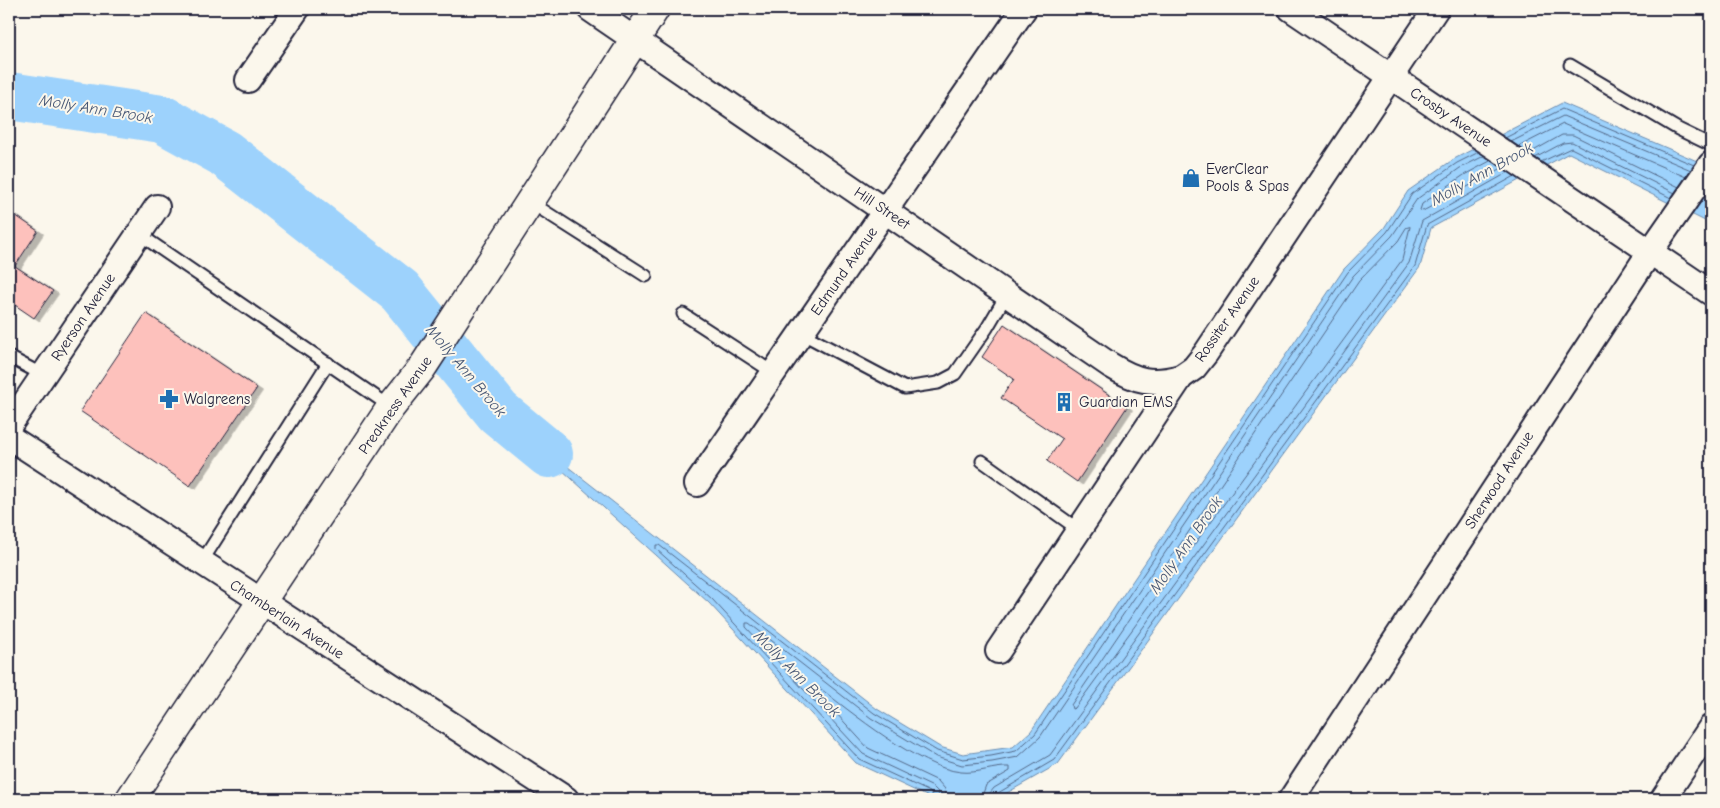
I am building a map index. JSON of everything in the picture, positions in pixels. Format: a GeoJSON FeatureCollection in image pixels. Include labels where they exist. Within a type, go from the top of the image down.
{"type":"FeatureCollection","features":[{"type":"Feature","properties":{"kind":"main road","name":"Preakness Avenue"},"geometry":{"type":"LineString","coordinates":[[130,799],[391,407],[422,368],[528,201],[655,9]]}},
{"type":"Feature","properties":{"kind":"street"},"geometry":{"type":"LineString","coordinates":[[248,80],[296,9]]}},
{"type":"Feature","properties":{"kind":"street","name":"Hill Street"},"geometry":{"type":"LineString","coordinates":[[590,9],[1131,377],[1146,381],[1166,381],[1181,377]]}},
{"type":"Feature","properties":{"kind":"street","name":"Edmund Avenue"},"geometry":{"type":"LineString","coordinates":[[697,484],[1024,9]]}},
{"type":"Feature","properties":{"kind":"street","name":"Crosby Avenue"},"geometry":{"type":"LineString","coordinates":[[1291,9],[1711,292]]}},
{"type":"Feature","properties":{"kind":"street","name":"Rossiter Avenue"},"geometry":{"type":"LineString","coordinates":[[998,651],[1181,377],[1194,368],[1206,353],[1436,9]]}},
{"type":"Feature","properties":{"kind":"street","name":"Sherwood Avenue"},"geometry":{"type":"LineString","coordinates":[[1291,799],[1675,214],[1711,164]]}},
{"type":"Feature","properties":{"kind":"street","name":"Ryerson Avenue"},"geometry":{"type":"LineString","coordinates":[[9,426],[157,207]]}},
{"type":"Feature","properties":{"kind":"street","name":"Chamberlain Avenue"},"geometry":{"type":"LineString","coordinates":[[9,438],[261,602],[551,795]]}},
{"type":"Feature","properties":{"kind":"street"},"geometry":{"type":"LineString","coordinates":[[1663,799],[1711,727]]}},
{"type":"Feature","properties":{"kind":"lane"},"geometry":{"type":"LineString","coordinates":[[1570,65],[1678,129],[1711,145]]}},
{"type":"Feature","properties":{"kind":"lane"},"geometry":{"type":"LineString","coordinates":[[528,201],[646,276]]}},
{"type":"Feature","properties":{"kind":"lane"},"geometry":{"type":"LineString","coordinates":[[139,234],[391,407]]}},
{"type":"Feature","properties":{"kind":"lane"},"geometry":{"type":"LineString","coordinates":[[801,333],[905,388],[938,383],[955,374],[988,328],[1007,294]]}},
{"type":"Feature","properties":{"kind":"lane"},"geometry":{"type":"LineString","coordinates":[[683,314],[774,373]]}},
{"type":"Feature","properties":{"kind":"lane"},"geometry":{"type":"LineString","coordinates":[[9,357],[43,376]]}},
{"type":"Feature","properties":{"kind":"lane"},"geometry":{"type":"LineString","coordinates":[[201,563],[328,364]]}},
{"type":"Feature","properties":{"kind":"lane"},"geometry":{"type":"LineString","coordinates":[[982,461],[1079,530]]}},
{"type":"Feature","properties":{"kind":"water"},"geometry":{"type":"Polygon","coordinates":[[[1562,103],[1711,167],[1711,224],[1569,153],[1431,228],[1420,267],[1058,764],[998,798],[933,799],[856,763],[709,603],[498,412],[877,709],[940,747],[963,754],[1013,747],[1031,731],[1344,269],[1384,228],[1408,191],[1454,159],[1562,103]]]}},
{"type":"Feature","properties":{"kind":"building"},"geometry":{"type":"Polygon","coordinates":[[[9,211],[38,231],[15,266],[53,291],[34,318],[9,301],[9,211]]]}},
{"type":"Feature","properties":{"kind":"building","name":"Walgreens"},"geometry":{"type":"Polygon","coordinates":[[[146,313],[257,388],[190,486],[80,411],[146,313]]]}},
{"type":"Feature","properties":{"kind":"building","name":"Guardian EMS"},"geometry":{"type":"Polygon","coordinates":[[[1004,324],[1127,407],[1077,482],[1047,461],[1062,439],[1001,398],[1014,379],[982,357],[1004,324]]]}},
{"type":"Feature","properties":{"kind":"waterway","name":"Molly Ann Brook"},"geometry":{"type":"LineString","coordinates":[[9,96],[162,119],[224,153],[400,291],[498,412],[549,454]]}},
{"type":"Feature","properties":{"kind":"place","name":"EverClear Pools & Spas"},"geometry":{"type":"Point","coordinates":[1191,178]}},
{"type":"Feature","properties":{"kind":"place","name":"Walgreens"},"geometry":{"type":"Point","coordinates":[169,399]}},
{"type":"Feature","properties":{"kind":"place","name":"Guardian EMS"},"geometry":{"type":"Point","coordinates":[1064,402]}}]}
